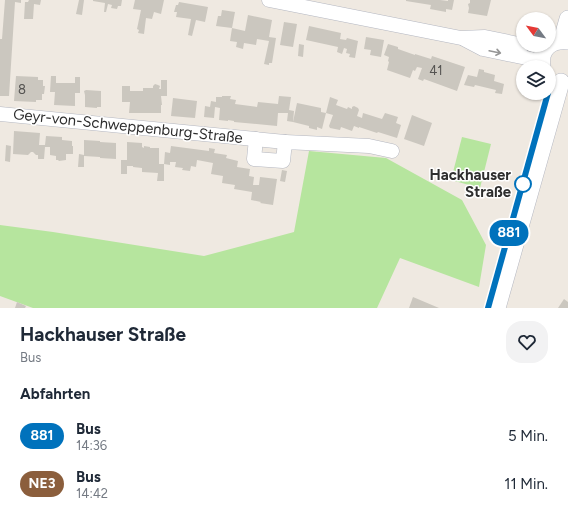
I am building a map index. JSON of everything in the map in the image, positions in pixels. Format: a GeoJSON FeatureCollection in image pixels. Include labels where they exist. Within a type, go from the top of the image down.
{"type":"FeatureCollection","features":[{"type":"Feature","properties":{"kind":"street"},"geometry":{"type":"LineString","coordinates":[[270,0],[461,38],[485,37],[516,43]]}},
{"type":"Feature","properties":{"kind":"street"},"geometry":{"type":"LineString","coordinates":[[551,60],[550,44],[556,41],[565,41],[568,19]]}},
{"type":"Feature","properties":{"kind":"street"},"geometry":{"type":"LineString","coordinates":[[461,38],[483,49],[516,62]]}},
{"type":"Feature","properties":{"kind":"street"},"geometry":{"type":"LineString","coordinates":[[530,52],[538,60]]}},
{"type":"Feature","properties":{"kind":"street"},"geometry":{"type":"LineString","coordinates":[[488,308],[544,100]]}},
{"type":"Feature","properties":{"kind":"street"},"geometry":{"type":"LineString","coordinates":[[497,308],[545,100]]}},
{"type":"Feature","properties":{"kind":"street","name":"Geyr-von-Schweppenburg-Straße"},"geometry":{"type":"LineString","coordinates":[[0,114],[285,142],[369,146],[392,151]]}},
{"type":"Feature","properties":{"kind":"street","name":"Geyr-von-Schweppenburg-Straße"},"geometry":{"type":"LineString","coordinates":[[256,139],[254,159],[284,161],[285,142]]}},
{"type":"Feature","properties":{"kind":"green space"},"geometry":{"type":"Polygon","coordinates":[[[462,137],[491,144],[480,188],[451,180],[462,137]]]}},
{"type":"Feature","properties":{"kind":"green space"},"geometry":{"type":"Polygon","coordinates":[[[309,151],[386,158],[462,200],[486,245],[479,287],[400,258],[377,308],[33,308],[0,296],[0,225],[204,256],[294,232],[309,151]]]}},
{"type":"Feature","properties":{"kind":"building"},"geometry":{"type":"Polygon","coordinates":[[[5,0],[21,0],[21,3],[15,2],[9,96],[0,96],[0,39],[2,39],[5,0]]]}},
{"type":"Feature","properties":{"kind":"building"},"geometry":{"type":"Polygon","coordinates":[[[29,0],[41,0],[40,5],[34,4],[33,19],[24,19],[25,2],[28,2],[29,0]]]}},
{"type":"Feature","properties":{"kind":"building"},"geometry":{"type":"Polygon","coordinates":[[[79,0],[84,0],[82,15],[76,14],[79,0]]]}},
{"type":"Feature","properties":{"kind":"building"},"geometry":{"type":"Polygon","coordinates":[[[93,0],[122,0],[121,6],[118,6],[117,9],[111,8],[112,5],[108,4],[106,12],[104,12],[105,3],[93,0]]]}},
{"type":"Feature","properties":{"kind":"building"},"geometry":{"type":"Polygon","coordinates":[[[135,0],[164,0],[161,14],[154,12],[152,19],[146,18],[144,34],[138,33],[139,30],[137,29],[141,10],[133,9],[135,0]]]}},
{"type":"Feature","properties":{"kind":"building"},"geometry":{"type":"Polygon","coordinates":[[[406,0],[454,0],[452,10],[446,9],[446,12],[430,9],[431,5],[406,0]]]}},
{"type":"Feature","properties":{"kind":"building"},"geometry":{"type":"Polygon","coordinates":[[[470,0],[491,0],[487,16],[468,13],[468,4],[470,3],[470,0]]]}},
{"type":"Feature","properties":{"kind":"building"},"geometry":{"type":"Polygon","coordinates":[[[179,2],[208,7],[205,22],[196,20],[192,36],[188,35],[191,19],[176,17],[177,12],[174,12],[176,5],[178,5],[179,2]]]}},
{"type":"Feature","properties":{"kind":"building"},"geometry":{"type":"Polygon","coordinates":[[[222,10],[235,12],[232,28],[216,26],[218,16],[221,16],[222,10]]]}},
{"type":"Feature","properties":{"kind":"building"},"geometry":{"type":"Polygon","coordinates":[[[248,15],[272,20],[269,37],[276,38],[272,63],[269,63],[269,65],[264,64],[269,41],[257,39],[256,45],[244,43],[243,49],[236,47],[237,42],[230,41],[232,28],[245,31],[248,15]]]}},
{"type":"Feature","properties":{"kind":"building"},"geometry":{"type":"Polygon","coordinates":[[[284,22],[297,24],[293,47],[280,45],[284,22]]]}},
{"type":"Feature","properties":{"kind":"building"},"geometry":{"type":"Polygon","coordinates":[[[309,26],[341,33],[340,39],[346,40],[347,38],[358,41],[355,58],[349,57],[350,54],[346,53],[347,49],[344,48],[342,54],[337,52],[338,47],[306,40],[309,26]]]}},
{"type":"Feature","properties":{"kind":"building"},"geometry":{"type":"Polygon","coordinates":[[[366,37],[384,40],[381,57],[370,55],[371,50],[364,49],[366,37]]]}},
{"type":"Feature","properties":{"kind":"building"},"geometry":{"type":"Polygon","coordinates":[[[299,44],[304,45],[303,57],[298,56],[299,44]]]}},
{"type":"Feature","properties":{"kind":"building"},"geometry":{"type":"Polygon","coordinates":[[[388,44],[415,55],[431,59],[432,56],[465,67],[457,91],[424,79],[423,81],[418,79],[422,68],[417,67],[415,71],[413,70],[410,78],[387,70],[389,57],[384,55],[388,44]]]}},
{"type":"Feature","properties":{"kind":"building"},"geometry":{"type":"Polygon","coordinates":[[[479,69],[495,75],[494,81],[504,84],[502,94],[495,93],[496,90],[475,85],[474,87],[464,85],[468,75],[477,77],[479,69]]]}},
{"type":"Feature","properties":{"kind":"building"},"geometry":{"type":"Polygon","coordinates":[[[16,76],[38,77],[38,80],[43,80],[43,86],[45,86],[44,94],[42,94],[42,100],[36,100],[36,102],[14,101],[16,76]]]}},
{"type":"Feature","properties":{"kind":"building"},"geometry":{"type":"Polygon","coordinates":[[[51,76],[56,76],[56,83],[75,83],[75,77],[80,77],[80,93],[75,93],[75,106],[54,105],[55,92],[50,92],[51,76]]]}},
{"type":"Feature","properties":{"kind":"building"},"geometry":{"type":"Polygon","coordinates":[[[161,80],[167,80],[167,96],[161,96],[161,113],[129,113],[130,102],[122,102],[122,86],[130,86],[130,91],[143,91],[143,88],[153,88],[155,84],[160,86],[159,89],[161,89],[161,80]]]}},
{"type":"Feature","properties":{"kind":"building"},"geometry":{"type":"Polygon","coordinates":[[[84,91],[101,91],[101,107],[85,107],[84,91]]]}},
{"type":"Feature","properties":{"kind":"building"},"geometry":{"type":"Polygon","coordinates":[[[231,96],[230,99],[236,100],[235,104],[257,107],[258,102],[278,104],[279,96],[291,97],[289,110],[294,111],[293,122],[287,121],[288,113],[278,113],[277,126],[219,120],[220,108],[215,107],[214,118],[204,117],[205,106],[210,107],[211,101],[216,102],[216,97],[231,96]]]}},
{"type":"Feature","properties":{"kind":"building"},"geometry":{"type":"Polygon","coordinates":[[[330,97],[338,100],[336,105],[347,109],[348,107],[352,109],[354,106],[358,108],[359,110],[357,116],[362,118],[363,113],[382,119],[385,113],[398,117],[396,123],[401,125],[397,138],[354,126],[352,131],[341,127],[340,130],[330,128],[329,126],[333,115],[326,113],[330,97]]]}},
{"type":"Feature","properties":{"kind":"building"},"geometry":{"type":"Polygon","coordinates":[[[173,98],[197,101],[195,118],[171,116],[173,98]]]}},
{"type":"Feature","properties":{"kind":"building"},"geometry":{"type":"Polygon","coordinates":[[[297,103],[321,108],[321,112],[326,113],[322,129],[317,127],[317,130],[309,128],[309,126],[293,122],[297,103]]]}},
{"type":"Feature","properties":{"kind":"building"},"geometry":{"type":"Polygon","coordinates":[[[412,115],[432,123],[424,146],[404,139],[412,115]]]}},
{"type":"Feature","properties":{"kind":"building"},"geometry":{"type":"Polygon","coordinates":[[[14,131],[40,133],[39,145],[45,145],[46,136],[62,137],[62,140],[72,141],[73,154],[66,154],[66,160],[59,161],[56,160],[56,156],[50,155],[50,147],[45,147],[44,159],[38,159],[38,155],[33,152],[28,155],[13,154],[14,131]]]}},
{"type":"Feature","properties":{"kind":"building"},"geometry":{"type":"Polygon","coordinates":[[[84,140],[116,143],[116,159],[84,156],[84,167],[78,167],[79,154],[84,155],[84,140]]]}},
{"type":"Feature","properties":{"kind":"building"},"geometry":{"type":"Polygon","coordinates":[[[127,142],[142,143],[142,147],[144,148],[144,146],[159,148],[159,164],[164,164],[164,181],[157,181],[158,173],[142,172],[142,168],[133,166],[127,166],[127,174],[121,174],[121,160],[127,160],[127,142]]]}},
{"type":"Feature","properties":{"kind":"building"},"geometry":{"type":"Polygon","coordinates":[[[6,145],[11,146],[10,162],[5,161],[6,145]]]}},
{"type":"Feature","properties":{"kind":"building"},"geometry":{"type":"Polygon","coordinates":[[[171,146],[209,151],[209,148],[215,149],[214,153],[227,155],[226,158],[238,161],[237,167],[250,169],[249,176],[254,177],[253,185],[259,185],[260,177],[277,179],[273,205],[251,200],[252,192],[234,189],[235,185],[222,183],[223,176],[211,174],[213,163],[197,160],[196,167],[191,166],[190,171],[175,167],[176,162],[170,162],[170,165],[164,164],[165,152],[170,153],[171,146]]]}},
{"type":"Feature","properties":{"kind":"building"},"geometry":{"type":"Polygon","coordinates":[[[282,170],[287,171],[285,182],[280,181],[282,170]]]}},
{"type":"Feature","properties":{"kind":"building"},"geometry":{"type":"Polygon","coordinates":[[[413,297],[439,308],[409,308],[413,297]]]}},
{"type":"Feature","properties":{"kind":"building"},"geometry":{"type":"Polygon","coordinates":[[[564,299],[568,302],[568,308],[558,308],[564,299]]]}},
{"type":"Feature","properties":{"kind":"building"},"geometry":{"type":"Polygon","coordinates":[[[17,302],[26,306],[25,308],[15,308],[17,302]]]}},
{"type":"Feature","properties":{"kind":"bus line","name":"881"},"geometry":{"type":"LineString","coordinates":[[488,308],[546,100]]}},
{"type":"Feature","properties":{"kind":"place","name":"Hackhauser Straße"},"geometry":{"type":"Point","coordinates":[523,184]}}]}
